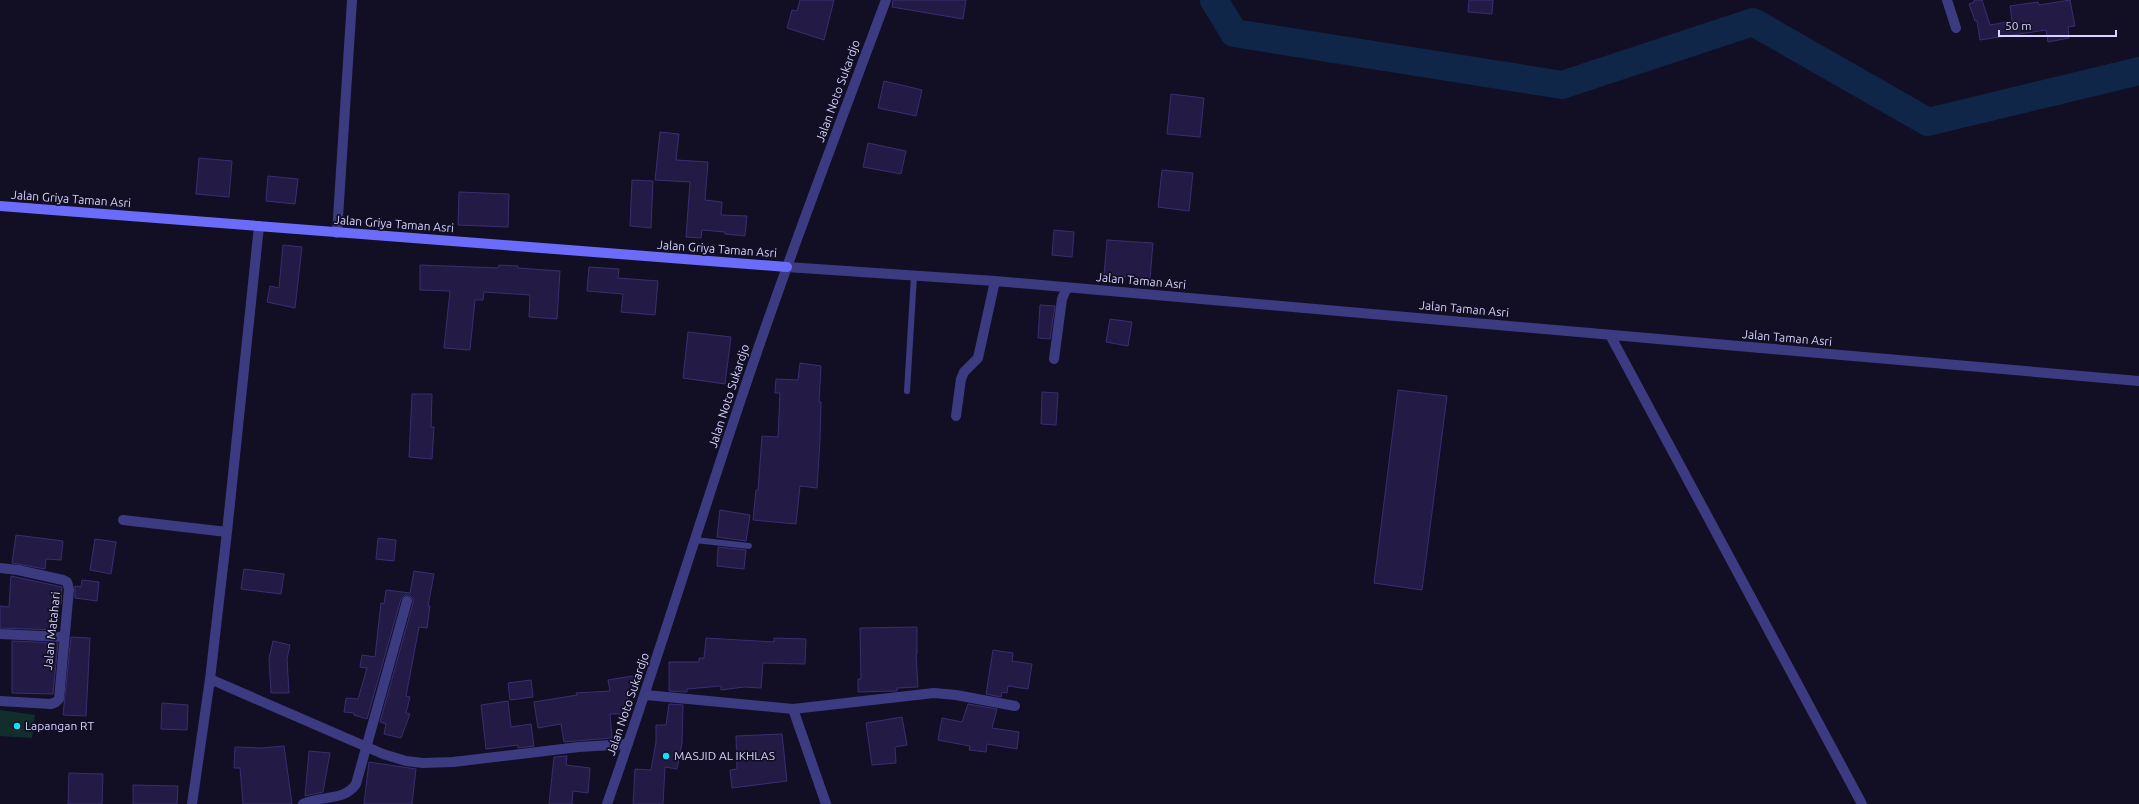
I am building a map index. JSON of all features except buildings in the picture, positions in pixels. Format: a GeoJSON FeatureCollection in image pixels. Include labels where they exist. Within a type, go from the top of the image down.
{"type":"FeatureCollection","features":[{"type":"Feature","properties":{"kind":"street"},"geometry":{"type":"LineString","coordinates":[[337,233],[352,0]]}},
{"type":"Feature","properties":{"kind":"street","name":"Jalan Noto Sukardjo"},"geometry":{"type":"LineString","coordinates":[[607,804],[646,695],[740,401],[787,267],[886,0]]}},
{"type":"Feature","properties":{"kind":"street"},"geometry":{"type":"LineString","coordinates":[[1947,0],[1956,28]]}},
{"type":"Feature","properties":{"kind":"street","name":"Jalan Griya Taman Asri"},"geometry":{"type":"LineString","coordinates":[[0,206],[787,267]]}},
{"type":"Feature","properties":{"kind":"street"},"geometry":{"type":"LineString","coordinates":[[192,804],[210,679],[259,226]]}},
{"type":"Feature","properties":{"kind":"street","name":"Jalan Taman Asri"},"geometry":{"type":"LineString","coordinates":[[787,267],[1067,287],[2139,381]]}},
{"type":"Feature","properties":{"kind":"street"},"geometry":{"type":"LineString","coordinates":[[956,416],[961,379],[964,372],[978,358],[994,281]]}},
{"type":"Feature","properties":{"kind":"street"},"geometry":{"type":"LineString","coordinates":[[1054,359],[1062,299],[1067,287]]}},
{"type":"Feature","properties":{"kind":"street"},"geometry":{"type":"LineString","coordinates":[[1610,335],[1862,804]]}},
{"type":"Feature","properties":{"kind":"street"},"geometry":{"type":"LineString","coordinates":[[123,520],[227,532]]}},
{"type":"Feature","properties":{"kind":"street","name":"Jalan Matahari"},"geometry":{"type":"LineString","coordinates":[[0,568],[18,570],[67,582],[69,592],[63,637],[58,699],[56,702],[0,701]]}},
{"type":"Feature","properties":{"kind":"street"},"geometry":{"type":"LineString","coordinates":[[302,804],[315,799],[346,795],[351,792],[356,784],[407,601]]}},
{"type":"Feature","properties":{"kind":"street"},"geometry":{"type":"LineString","coordinates":[[0,634],[63,637]]}},
{"type":"Feature","properties":{"kind":"street"},"geometry":{"type":"LineString","coordinates":[[210,679],[367,746],[406,761],[423,763],[453,762],[579,747],[628,744]]}},
{"type":"Feature","properties":{"kind":"street"},"geometry":{"type":"LineString","coordinates":[[646,695],[793,709],[934,693],[956,695],[1015,706]]}},
{"type":"Feature","properties":{"kind":"street"},"geometry":{"type":"LineString","coordinates":[[793,709],[826,804]]}},
{"type":"Feature","properties":{"kind":"lane"},"geometry":{"type":"LineString","coordinates":[[907,391],[914,276]]}},
{"type":"Feature","properties":{"kind":"lane"},"geometry":{"type":"LineString","coordinates":[[696,540],[749,546]]}},
{"type":"Feature","properties":{"kind":"green space","name":"Lapangan RT"},"geometry":{"type":"Polygon","coordinates":[[[0,710],[35,715],[32,738],[0,736],[0,710]]]}},
{"type":"Feature","properties":{"kind":"waterway"},"geometry":{"type":"LineString","coordinates":[[1214,0],[1234,33],[1562,85],[1753,22],[1928,122],[2139,71]]}},
{"type":"Feature","properties":{"kind":"place","name":"Lapangan RT"},"geometry":{"type":"Point","coordinates":[17,726]}},
{"type":"Feature","properties":{"kind":"place","name":"MASJID AL IKHLAS"},"geometry":{"type":"Point","coordinates":[666,756]}}]}
